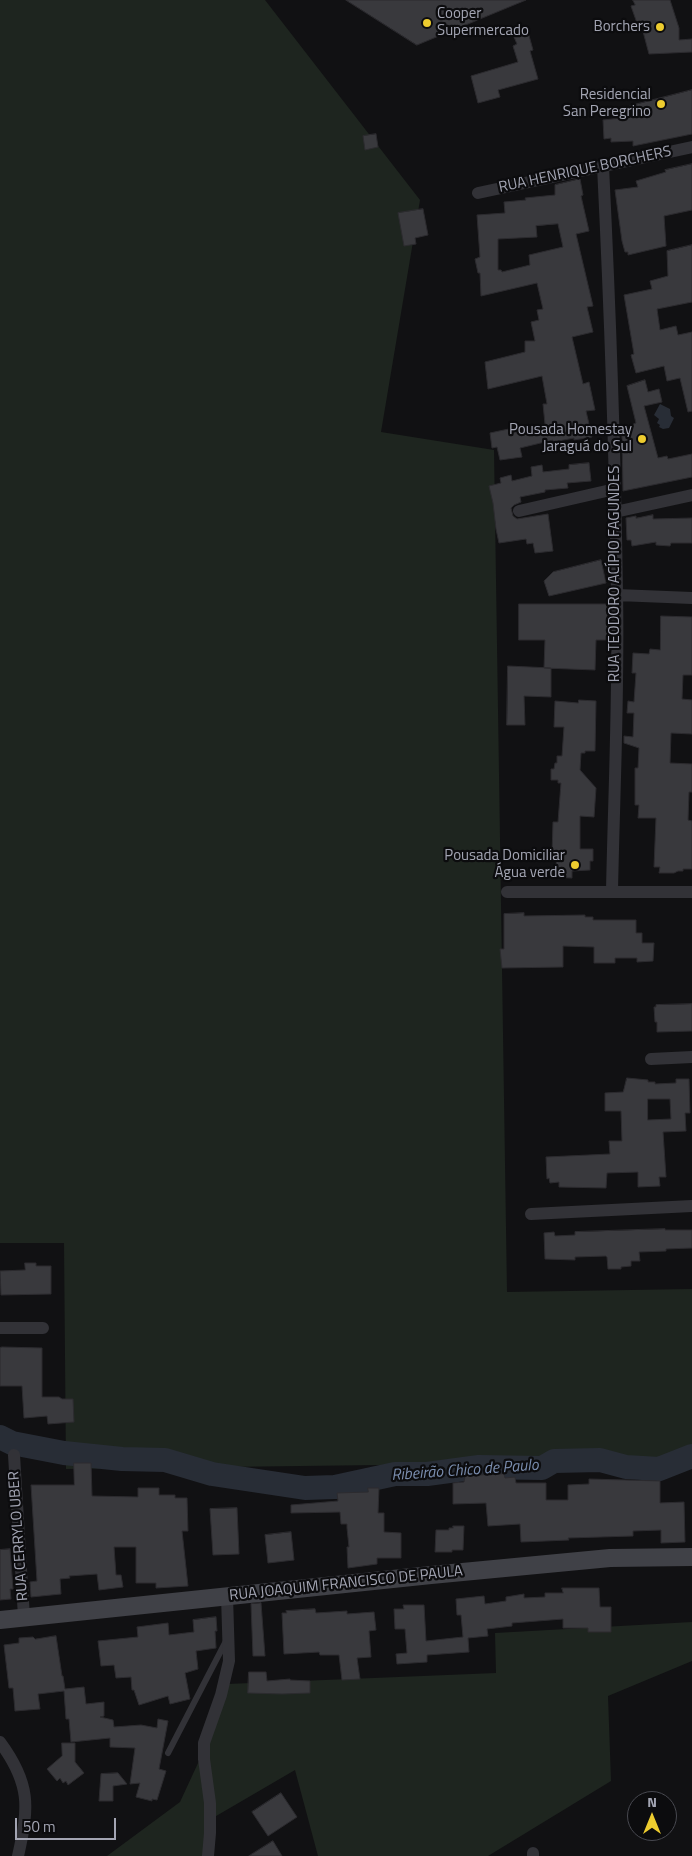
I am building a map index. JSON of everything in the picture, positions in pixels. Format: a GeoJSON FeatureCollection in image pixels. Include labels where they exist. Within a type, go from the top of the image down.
{"type":"FeatureCollection","features":[{"type":"Feature","properties":{"kind":"main road","name":"RUA JOAQUIM FRANCISCO DE PAULA"},"geometry":{"type":"LineString","coordinates":[[0,1620],[610,1558],[692,1557]]}},
{"type":"Feature","properties":{"kind":"street","name":"RUA HENRIQUE BORCHERS"},"geometry":{"type":"LineString","coordinates":[[478,193],[692,147]]}},
{"type":"Feature","properties":{"kind":"street","name":"RUA TEODORO ACÍPIO FAGUNDES"},"geometry":{"type":"LineString","coordinates":[[603,166],[611,329],[616,512],[617,595],[612,891]]}},
{"type":"Feature","properties":{"kind":"street"},"geometry":{"type":"LineString","coordinates":[[519,511],[615,489]]}},
{"type":"Feature","properties":{"kind":"street"},"geometry":{"type":"LineString","coordinates":[[616,512],[692,495]]}},
{"type":"Feature","properties":{"kind":"street"},"geometry":{"type":"LineString","coordinates":[[617,595],[692,598]]}},
{"type":"Feature","properties":{"kind":"street"},"geometry":{"type":"LineString","coordinates":[[507,892],[692,892]]}},
{"type":"Feature","properties":{"kind":"street"},"geometry":{"type":"LineString","coordinates":[[651,1059],[692,1056]]}},
{"type":"Feature","properties":{"kind":"street"},"geometry":{"type":"LineString","coordinates":[[531,1214],[692,1206]]}},
{"type":"Feature","properties":{"kind":"street"},"geometry":{"type":"LineString","coordinates":[[0,1328],[43,1328]]}},
{"type":"Feature","properties":{"kind":"street","name":"RUA CERRYLO UBER"},"geometry":{"type":"LineString","coordinates":[[14,1455],[24,1617]]}},
{"type":"Feature","properties":{"kind":"street"},"geometry":{"type":"LineString","coordinates":[[208,1856],[210,1802],[204,1743],[221,1696],[229,1661],[227,1596]]}},
{"type":"Feature","properties":{"kind":"street"},"geometry":{"type":"LineString","coordinates":[[0,1742],[14,1760],[26,1794],[24,1831],[18,1856]]}},
{"type":"Feature","properties":{"kind":"lane"},"geometry":{"type":"LineString","coordinates":[[168,1753],[228,1637]]}},
{"type":"Feature","properties":{"kind":"shaded area"},"geometry":{"type":"Polygon","coordinates":[[[0,0],[265,0],[420,200],[381,432],[494,450],[507,1292],[692,1289],[692,1461],[66,1469],[64,1243],[0,1243],[0,0]]]}},
{"type":"Feature","properties":{"kind":"shaded area"},"geometry":{"type":"Polygon","coordinates":[[[660,404],[670,409],[671,416],[674,418],[669,428],[663,429],[659,427],[660,425],[657,423],[659,419],[654,415],[660,404]]]}},
{"type":"Feature","properties":{"kind":"shaded area"},"geometry":{"type":"Polygon","coordinates":[[[692,1622],[692,1661],[608,1696],[611,1781],[488,1856],[318,1856],[295,1770],[211,1819],[206,1856],[107,1856],[180,1802],[205,1748],[227,1684],[496,1673],[495,1633],[692,1622]]]}},
{"type":"Feature","properties":{"kind":"building","name":"Cooper Supermercado"},"geometry":{"type":"Polygon","coordinates":[[[346,0],[526,0],[417,45],[346,0]]]}},
{"type":"Feature","properties":{"kind":"building","name":"Borchers"},"geometry":{"type":"Polygon","coordinates":[[[633,0],[670,0],[679,28],[679,40],[692,39],[692,52],[649,54],[641,24],[638,26],[631,6],[635,5],[633,0]]]}},
{"type":"Feature","properties":{"kind":"building"},"geometry":{"type":"Polygon","coordinates":[[[528,32],[533,50],[530,51],[538,79],[498,90],[500,97],[478,103],[471,76],[518,62],[513,46],[517,44],[514,37],[528,32]]]}},
{"type":"Feature","properties":{"kind":"building"},"geometry":{"type":"Polygon","coordinates":[[[692,90],[692,134],[633,146],[633,141],[611,142],[611,138],[604,139],[603,120],[631,117],[630,106],[692,90]]]}},
{"type":"Feature","properties":{"kind":"building"},"geometry":{"type":"Polygon","coordinates":[[[376,134],[378,147],[365,150],[363,136],[376,134]]]}},
{"type":"Feature","properties":{"kind":"building"},"geometry":{"type":"Polygon","coordinates":[[[692,164],[692,210],[664,216],[666,246],[628,255],[628,252],[625,252],[622,241],[615,190],[638,187],[636,181],[666,172],[665,170],[692,164]]]}},
{"type":"Feature","properties":{"kind":"building"},"geometry":{"type":"Polygon","coordinates":[[[580,179],[583,195],[581,196],[589,231],[576,234],[593,306],[587,307],[593,332],[572,337],[583,384],[589,382],[595,410],[586,411],[592,437],[553,442],[553,440],[520,448],[522,457],[500,460],[497,447],[492,448],[490,433],[518,427],[519,430],[545,424],[543,404],[547,404],[542,376],[488,389],[485,362],[525,352],[525,341],[535,341],[531,322],[539,320],[537,310],[543,309],[537,283],[481,296],[480,273],[478,273],[475,259],[480,257],[477,215],[505,213],[504,202],[555,195],[555,185],[580,179]],[[558,224],[536,226],[537,237],[498,239],[498,270],[502,272],[530,265],[529,255],[563,247],[558,224]]]}},
{"type":"Feature","properties":{"kind":"building"},"geometry":{"type":"Polygon","coordinates":[[[423,209],[428,235],[415,238],[416,244],[404,246],[398,213],[423,209]]]}},
{"type":"Feature","properties":{"kind":"building"},"geometry":{"type":"Polygon","coordinates":[[[692,245],[692,302],[657,309],[660,330],[676,326],[678,335],[692,332],[692,411],[688,412],[680,378],[667,381],[664,366],[636,373],[631,355],[634,354],[624,295],[652,289],[650,281],[668,276],[667,251],[692,245]]]}},
{"type":"Feature","properties":{"kind":"building"},"geometry":{"type":"Polygon","coordinates":[[[645,380],[648,392],[659,389],[662,402],[644,406],[658,458],[667,456],[668,459],[692,454],[692,477],[623,491],[622,436],[630,433],[629,426],[636,423],[627,386],[645,380]]]}},
{"type":"Feature","properties":{"kind":"building"},"geometry":{"type":"Polygon","coordinates":[[[589,463],[591,481],[567,483],[568,488],[545,490],[545,492],[520,497],[521,502],[511,508],[513,516],[517,519],[548,514],[553,551],[535,553],[533,543],[527,544],[526,539],[499,543],[489,486],[501,483],[500,478],[511,475],[512,481],[532,476],[531,467],[542,465],[543,472],[569,469],[569,465],[589,463]]]}},
{"type":"Feature","properties":{"kind":"building"},"geometry":{"type":"Polygon","coordinates":[[[653,515],[653,519],[692,518],[692,543],[671,543],[670,546],[656,545],[656,542],[632,546],[631,540],[627,540],[626,518],[653,515]]]}},
{"type":"Feature","properties":{"kind":"building"},"geometry":{"type":"Polygon","coordinates":[[[601,560],[606,583],[549,596],[544,581],[553,572],[601,560]]]}},
{"type":"Feature","properties":{"kind":"building"},"geometry":{"type":"Polygon","coordinates":[[[519,604],[607,604],[608,640],[596,640],[595,670],[544,668],[545,640],[519,640],[519,604]]]}},
{"type":"Feature","properties":{"kind":"building"},"geometry":{"type":"Polygon","coordinates":[[[661,616],[692,617],[692,675],[683,675],[682,699],[692,700],[692,734],[671,733],[670,763],[692,764],[692,792],[689,792],[688,820],[692,821],[692,869],[683,869],[683,871],[674,873],[659,873],[660,867],[654,867],[656,818],[638,818],[639,805],[635,805],[635,768],[638,768],[639,748],[624,743],[624,736],[633,737],[634,713],[627,713],[628,701],[634,702],[636,673],[632,673],[633,653],[649,654],[650,649],[660,650],[661,616]]]}},
{"type":"Feature","properties":{"kind":"building"},"geometry":{"type":"Polygon","coordinates":[[[508,666],[551,668],[551,697],[524,696],[525,725],[507,725],[508,666]]]}},
{"type":"Feature","properties":{"kind":"building"},"geometry":{"type":"Polygon","coordinates":[[[579,700],[596,701],[595,751],[581,753],[580,770],[596,788],[594,817],[580,816],[580,849],[593,849],[593,861],[590,861],[590,870],[572,871],[572,878],[555,877],[557,855],[552,855],[553,822],[558,822],[561,783],[558,783],[558,780],[551,780],[551,769],[554,769],[555,763],[557,763],[557,756],[562,756],[564,727],[554,727],[555,701],[578,703],[579,700]]]}},
{"type":"Feature","properties":{"kind":"building"},"geometry":{"type":"Polygon","coordinates":[[[524,913],[524,916],[585,915],[585,917],[593,917],[593,920],[636,920],[636,933],[642,933],[642,943],[654,943],[653,961],[637,962],[637,958],[615,958],[615,963],[594,963],[594,947],[563,946],[563,967],[502,968],[500,949],[504,949],[504,914],[524,913]]]}},
{"type":"Feature","properties":{"kind":"building"},"geometry":{"type":"Polygon","coordinates":[[[692,1004],[692,1031],[657,1032],[654,1007],[656,1005],[692,1004]]]}},
{"type":"Feature","properties":{"kind":"building"},"geometry":{"type":"Polygon","coordinates":[[[627,1078],[648,1080],[648,1082],[655,1082],[655,1084],[676,1083],[676,1079],[689,1079],[690,1113],[685,1113],[686,1131],[663,1132],[666,1177],[659,1177],[660,1186],[638,1187],[638,1172],[607,1173],[606,1188],[559,1187],[559,1182],[550,1183],[549,1178],[547,1179],[546,1157],[610,1154],[609,1141],[622,1141],[621,1111],[605,1111],[605,1093],[623,1092],[627,1078]],[[648,1099],[648,1120],[671,1119],[670,1099],[648,1099]]]}},
{"type":"Feature","properties":{"kind":"building"},"geometry":{"type":"Polygon","coordinates":[[[692,1230],[692,1248],[639,1252],[640,1261],[631,1261],[631,1266],[621,1267],[621,1269],[608,1269],[606,1256],[575,1257],[575,1260],[545,1259],[544,1233],[554,1232],[555,1236],[575,1235],[575,1232],[692,1230]]]}},
{"type":"Feature","properties":{"kind":"building"},"geometry":{"type":"Polygon","coordinates":[[[25,1263],[36,1263],[36,1266],[51,1266],[51,1294],[1,1295],[0,1271],[25,1270],[25,1263]]]}},
{"type":"Feature","properties":{"kind":"building"},"geometry":{"type":"Polygon","coordinates":[[[0,1348],[42,1348],[42,1397],[73,1399],[74,1422],[48,1424],[47,1416],[24,1418],[22,1386],[0,1386],[0,1348]]]}},
{"type":"Feature","properties":{"kind":"building"},"geometry":{"type":"Polygon","coordinates":[[[74,1463],[91,1463],[92,1496],[138,1497],[138,1488],[159,1488],[159,1495],[175,1495],[175,1498],[187,1498],[188,1531],[182,1531],[188,1586],[156,1588],[156,1583],[136,1583],[136,1547],[114,1547],[116,1575],[121,1575],[123,1587],[99,1590],[97,1574],[69,1576],[70,1578],[60,1579],[61,1594],[31,1597],[30,1582],[37,1581],[31,1485],[74,1485],[74,1463]]]}},
{"type":"Feature","properties":{"kind":"building"},"geometry":{"type":"Polygon","coordinates":[[[504,1474],[505,1478],[515,1477],[516,1483],[546,1483],[546,1500],[568,1500],[568,1485],[589,1484],[589,1479],[660,1481],[660,1503],[684,1502],[685,1542],[661,1543],[661,1530],[633,1531],[633,1536],[521,1542],[520,1524],[488,1526],[486,1503],[453,1504],[453,1483],[464,1482],[465,1476],[504,1474]]]}},
{"type":"Feature","properties":{"kind":"building"},"geometry":{"type":"Polygon","coordinates":[[[368,1488],[379,1488],[378,1513],[384,1513],[384,1532],[401,1533],[401,1558],[377,1558],[377,1564],[348,1568],[347,1524],[341,1524],[340,1512],[291,1513],[291,1505],[338,1501],[337,1493],[368,1492],[368,1488]]]}},
{"type":"Feature","properties":{"kind":"building"},"geometry":{"type":"Polygon","coordinates":[[[237,1508],[239,1554],[213,1555],[210,1509],[237,1508]]]}},
{"type":"Feature","properties":{"kind":"building"},"geometry":{"type":"Polygon","coordinates":[[[453,1526],[464,1526],[463,1550],[435,1552],[436,1530],[449,1530],[453,1526]]]}},
{"type":"Feature","properties":{"kind":"building"},"geometry":{"type":"Polygon","coordinates":[[[291,1532],[294,1560],[268,1563],[265,1535],[291,1532]]]}},
{"type":"Feature","properties":{"kind":"building"},"geometry":{"type":"Polygon","coordinates":[[[10,1549],[13,1589],[10,1589],[11,1599],[0,1600],[0,1550],[10,1549]]]}},
{"type":"Feature","properties":{"kind":"building"},"geometry":{"type":"Polygon","coordinates":[[[562,1588],[599,1588],[600,1607],[611,1607],[611,1632],[588,1632],[588,1628],[563,1628],[563,1619],[512,1623],[512,1626],[487,1629],[488,1636],[468,1638],[469,1652],[427,1655],[427,1662],[397,1664],[396,1654],[407,1653],[405,1629],[395,1629],[394,1609],[404,1609],[403,1605],[424,1605],[426,1641],[463,1637],[461,1615],[457,1615],[456,1599],[484,1596],[485,1604],[506,1601],[506,1597],[524,1594],[524,1598],[545,1597],[545,1593],[563,1593],[562,1588]]]}},
{"type":"Feature","properties":{"kind":"building"},"geometry":{"type":"Polygon","coordinates":[[[261,1603],[265,1656],[253,1656],[251,1604],[261,1603]]]}},
{"type":"Feature","properties":{"kind":"building"},"geometry":{"type":"Polygon","coordinates":[[[315,1609],[316,1613],[347,1611],[347,1614],[374,1612],[376,1630],[369,1631],[371,1657],[357,1658],[360,1679],[342,1680],[339,1655],[320,1655],[319,1652],[284,1654],[282,1613],[287,1613],[286,1611],[315,1609]]]}},
{"type":"Feature","properties":{"kind":"building"},"geometry":{"type":"Polygon","coordinates":[[[216,1617],[216,1648],[196,1651],[198,1669],[185,1673],[190,1699],[170,1704],[168,1696],[139,1705],[134,1690],[132,1690],[131,1677],[116,1678],[114,1665],[101,1666],[98,1641],[138,1637],[137,1627],[168,1623],[169,1635],[194,1632],[193,1620],[216,1617]]]}},
{"type":"Feature","properties":{"kind":"building"},"geometry":{"type":"Polygon","coordinates":[[[56,1636],[65,1689],[84,1687],[86,1704],[104,1702],[104,1716],[100,1717],[113,1720],[114,1727],[141,1725],[157,1728],[158,1719],[168,1721],[159,1769],[166,1771],[157,1800],[152,1799],[152,1801],[136,1797],[140,1783],[130,1784],[135,1748],[110,1747],[110,1738],[71,1742],[69,1719],[66,1719],[64,1691],[38,1694],[40,1709],[15,1711],[13,1688],[9,1688],[4,1645],[19,1643],[19,1638],[33,1637],[35,1639],[56,1636]]]}},
{"type":"Feature","properties":{"kind":"building"},"geometry":{"type":"Polygon","coordinates":[[[249,1672],[266,1672],[267,1681],[290,1679],[310,1681],[310,1693],[248,1693],[249,1672]]]}},
{"type":"Feature","properties":{"kind":"building"},"geometry":{"type":"Polygon","coordinates":[[[62,1743],[75,1743],[75,1762],[84,1773],[68,1785],[66,1781],[63,1783],[60,1778],[57,1781],[47,1769],[62,1756],[62,1743]]]}},
{"type":"Feature","properties":{"kind":"building"},"geometry":{"type":"Polygon","coordinates":[[[118,1773],[127,1784],[113,1786],[113,1801],[99,1801],[101,1774],[118,1773]]]}},
{"type":"Feature","properties":{"kind":"building"},"geometry":{"type":"Polygon","coordinates":[[[281,1793],[297,1817],[268,1836],[252,1812],[281,1793]]]}},
{"type":"Feature","properties":{"kind":"building"},"geometry":{"type":"Polygon","coordinates":[[[273,1841],[282,1856],[249,1856],[273,1841]]]}},
{"type":"Feature","properties":{"kind":"waterway","name":"Ribeirão Chico de Paulo"},"geometry":{"type":"LineString","coordinates":[[0,1437],[12,1443],[64,1453],[122,1459],[165,1460],[212,1474],[305,1488],[335,1487],[395,1474],[427,1474],[479,1467],[542,1468],[554,1461],[600,1460],[626,1467],[659,1469],[692,1456]]}},
{"type":"Feature","properties":{"kind":"place","name":"Cooper Supermercado"},"geometry":{"type":"Point","coordinates":[427,23]}},
{"type":"Feature","properties":{"kind":"place","name":"Borchers"},"geometry":{"type":"Point","coordinates":[660,27]}},
{"type":"Feature","properties":{"kind":"place","name":"Residencial San Peregrino"},"geometry":{"type":"Point","coordinates":[661,104]}},
{"type":"Feature","properties":{"kind":"place","name":"Pousada Homestay Jaraguá do Sul"},"geometry":{"type":"Point","coordinates":[642,439]}},
{"type":"Feature","properties":{"kind":"place","name":"Pousada Domiciliar Água verde"},"geometry":{"type":"Point","coordinates":[575,865]}}]}
